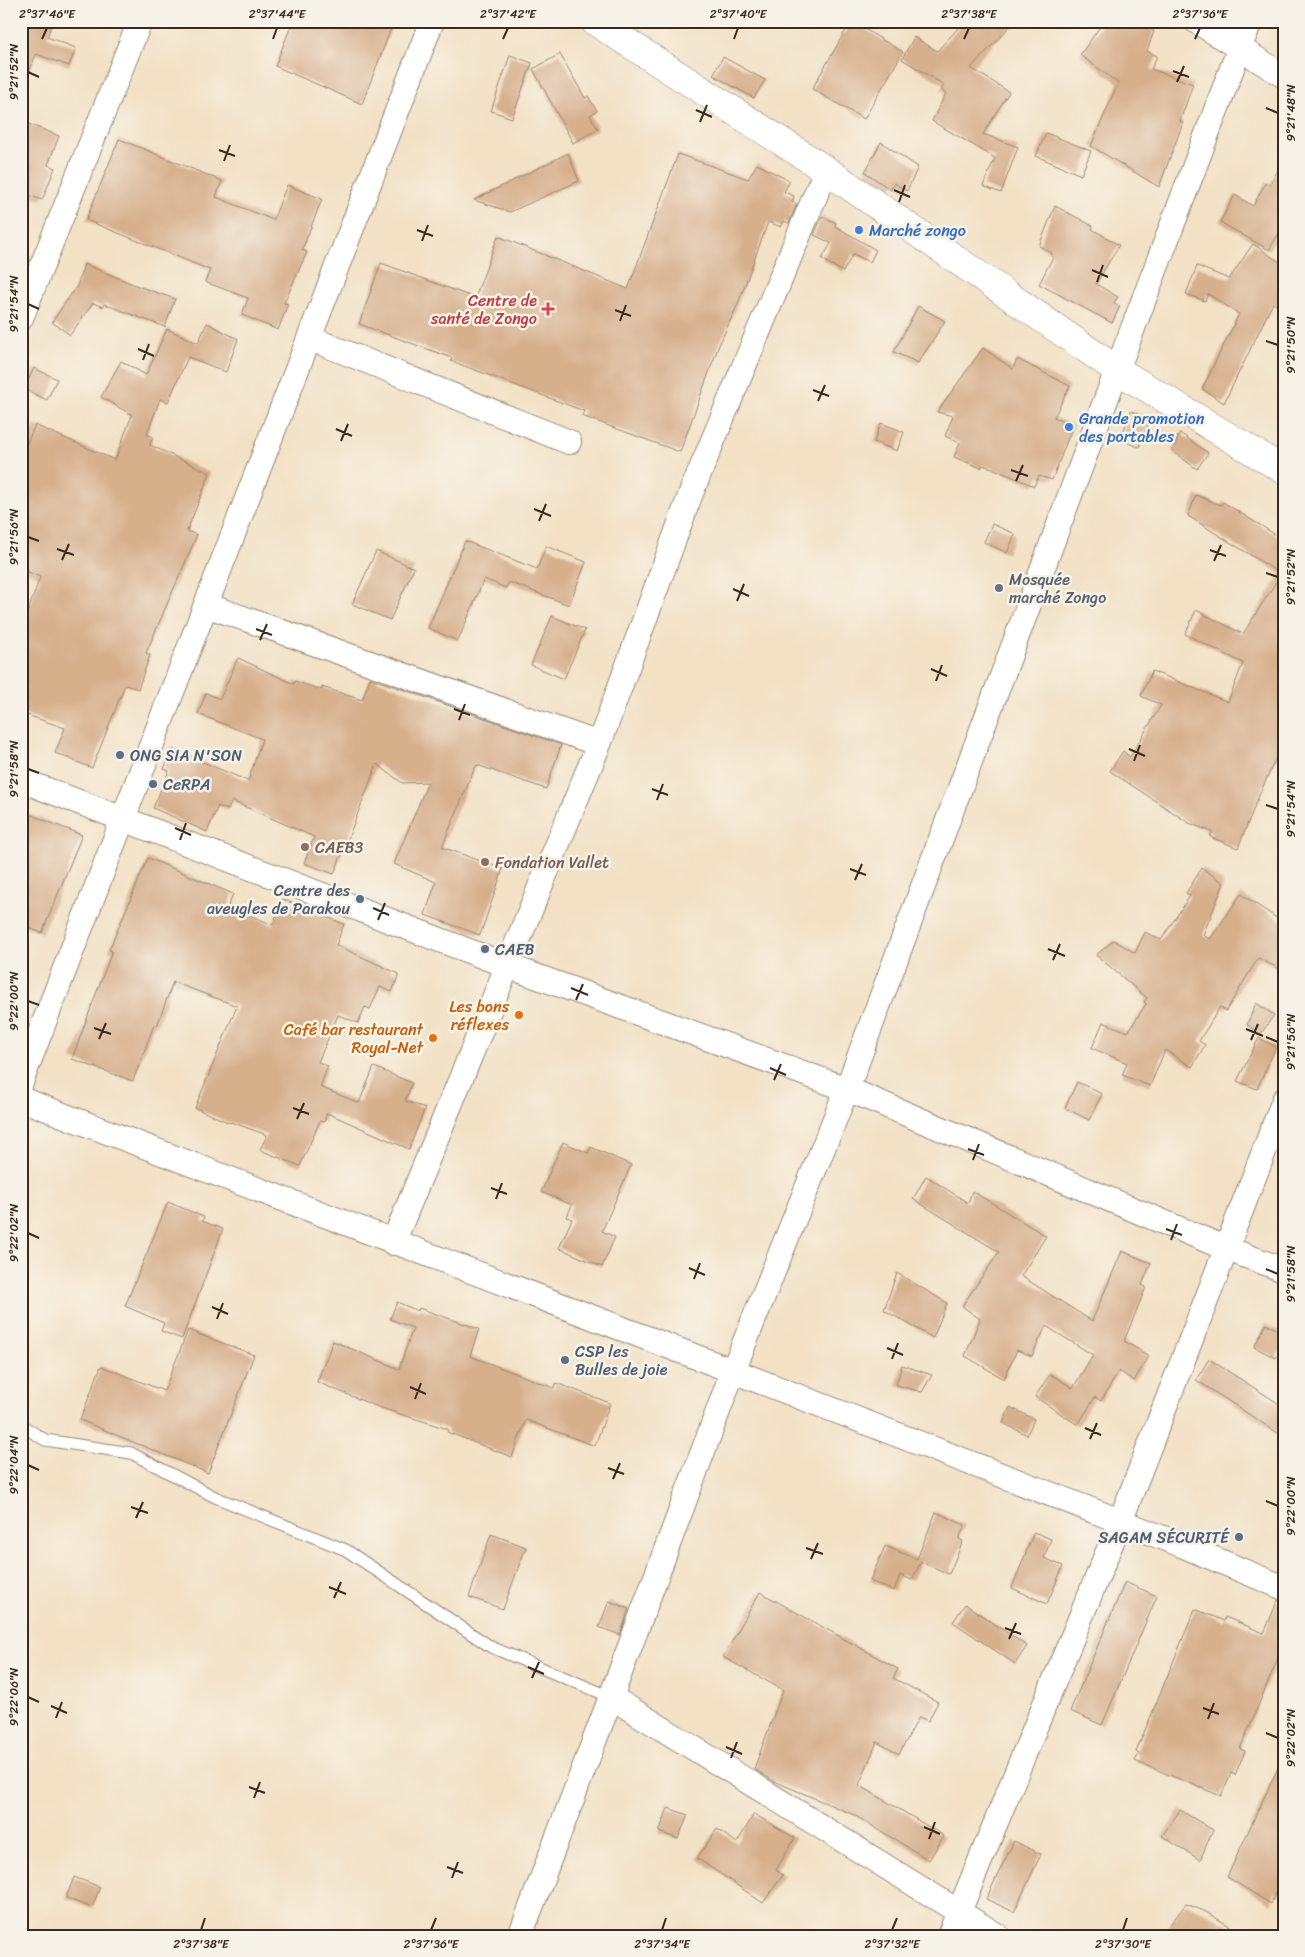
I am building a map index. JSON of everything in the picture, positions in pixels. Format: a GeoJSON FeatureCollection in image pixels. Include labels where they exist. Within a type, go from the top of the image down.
{"type":"FeatureCollection","features":[{"type":"Feature","properties":{"kind":"street"},"geometry":{"type":"LineString","coordinates":[[21,318],[140,21]]}},
{"type":"Feature","properties":{"kind":"street"},"geometry":{"type":"LineString","coordinates":[[21,1082],[432,21]]}},
{"type":"Feature","properties":{"kind":"street"},"geometry":{"type":"LineString","coordinates":[[594,21],[826,170],[1117,370],[1284,470]]}},
{"type":"Feature","properties":{"kind":"street"},"geometry":{"type":"LineString","coordinates":[[1196,21],[1284,76]]}},
{"type":"Feature","properties":{"kind":"street"},"geometry":{"type":"LineString","coordinates":[[520,1936],[612,1697],[733,1372],[847,1089],[1250,21]]}},
{"type":"Feature","properties":{"kind":"street"},"geometry":{"type":"LineString","coordinates":[[394,1243],[599,744],[691,493],[826,170]]}},
{"type":"Feature","properties":{"kind":"street"},"geometry":{"type":"LineString","coordinates":[[309,338],[569,442]]}},
{"type":"Feature","properties":{"kind":"street"},"geometry":{"type":"LineString","coordinates":[[206,605],[599,744]]}},
{"type":"Feature","properties":{"kind":"street"},"geometry":{"type":"LineString","coordinates":[[21,780],[508,966],[847,1089],[1225,1248],[1284,1270]]}},
{"type":"Feature","properties":{"kind":"street"},"geometry":{"type":"LineString","coordinates":[[21,1099],[733,1372],[1120,1522],[1284,1588]]}},
{"type":"Feature","properties":{"kind":"street"},"geometry":{"type":"LineString","coordinates":[[949,1936],[1120,1522],[1284,1100]]}},
{"type":"Feature","properties":{"kind":"street"},"geometry":{"type":"LineString","coordinates":[[612,1697],[998,1936]]}},
{"type":"Feature","properties":{"kind":"lane"},"geometry":{"type":"LineString","coordinates":[[21,1425],[45,1440],[131,1453],[215,1497],[346,1550],[491,1647],[612,1697]]}},
{"type":"Feature","properties":{"kind":"building"},"geometry":{"type":"Polygon","coordinates":[[[21,21],[53,21],[47,37],[76,48],[69,66],[36,54],[23,89],[21,88],[21,21]]]}},
{"type":"Feature","properties":{"kind":"building"},"geometry":{"type":"Polygon","coordinates":[[[293,21],[394,21],[362,104],[275,66],[293,21]]]}},
{"type":"Feature","properties":{"kind":"building"},"geometry":{"type":"Polygon","coordinates":[[[851,21],[903,52],[864,119],[812,89],[851,21]]]}},
{"type":"Feature","properties":{"kind":"building"},"geometry":{"type":"Polygon","coordinates":[[[965,21],[1015,21],[971,68],[1009,92],[983,134],[1018,147],[1001,193],[983,186],[995,158],[932,121],[946,93],[941,90],[944,85],[902,59],[914,37],[937,51],[965,21]]]}},
{"type":"Feature","properties":{"kind":"building"},"geometry":{"type":"Polygon","coordinates":[[[1104,21],[1127,21],[1154,31],[1147,51],[1157,56],[1151,69],[1193,84],[1180,121],[1183,123],[1159,187],[1091,146],[1118,83],[1080,55],[1104,21]]]}},
{"type":"Feature","properties":{"kind":"building"},"geometry":{"type":"Polygon","coordinates":[[[560,54],[585,98],[588,96],[597,111],[590,115],[598,129],[573,143],[533,69],[560,54]]]}},
{"type":"Feature","properties":{"kind":"building"},"geometry":{"type":"Polygon","coordinates":[[[510,55],[532,63],[512,118],[491,111],[510,55]]]}},
{"type":"Feature","properties":{"kind":"building"},"geometry":{"type":"Polygon","coordinates":[[[723,57],[765,80],[754,98],[713,75],[723,57]]]}},
{"type":"Feature","properties":{"kind":"building"},"geometry":{"type":"Polygon","coordinates":[[[21,121],[59,136],[48,165],[55,168],[42,200],[21,192],[21,121]]]}},
{"type":"Feature","properties":{"kind":"building"},"geometry":{"type":"Polygon","coordinates":[[[1046,133],[1091,151],[1081,175],[1036,156],[1046,133]]]}},
{"type":"Feature","properties":{"kind":"building"},"geometry":{"type":"Polygon","coordinates":[[[119,139],[222,181],[216,197],[273,220],[287,185],[322,199],[302,250],[307,252],[284,303],[288,304],[278,330],[242,315],[248,298],[205,282],[210,270],[86,220],[119,139]]]}},
{"type":"Feature","properties":{"kind":"building"},"geometry":{"type":"Polygon","coordinates":[[[881,142],[918,167],[907,191],[894,183],[891,190],[865,172],[881,142]]]}},
{"type":"Feature","properties":{"kind":"building"},"geometry":{"type":"Polygon","coordinates":[[[568,153],[579,181],[510,212],[474,200],[568,153]]]}},
{"type":"Feature","properties":{"kind":"building","name":"Centre de santé de Zongo"},"geometry":{"type":"Polygon","coordinates":[[[678,154],[748,179],[757,164],[790,181],[784,192],[794,196],[792,202],[797,204],[789,223],[784,221],[781,227],[768,222],[738,304],[719,345],[680,452],[582,416],[584,411],[451,361],[452,358],[359,324],[381,263],[475,298],[498,236],[628,289],[678,154]]]}},
{"type":"Feature","properties":{"kind":"building"},"geometry":{"type":"Polygon","coordinates":[[[1284,159],[1284,224],[1269,250],[1220,222],[1235,195],[1253,206],[1266,182],[1270,185],[1284,159]]]}},
{"type":"Feature","properties":{"kind":"building"},"geometry":{"type":"Polygon","coordinates":[[[1055,206],[1093,226],[1092,229],[1119,245],[1096,284],[1118,297],[1114,303],[1120,306],[1112,323],[1039,284],[1053,257],[1051,256],[1052,253],[1039,246],[1055,206]]]}},
{"type":"Feature","properties":{"kind":"building"},"geometry":{"type":"Polygon","coordinates":[[[822,216],[836,223],[835,226],[876,250],[870,262],[853,254],[843,272],[822,259],[831,243],[814,235],[822,216]]]}},
{"type":"Feature","properties":{"kind":"building"},"geometry":{"type":"Polygon","coordinates":[[[1253,244],[1284,265],[1284,296],[1278,306],[1273,303],[1224,403],[1202,389],[1239,314],[1208,294],[1205,301],[1186,294],[1197,266],[1229,279],[1253,244]]]}},
{"type":"Feature","properties":{"kind":"building"},"geometry":{"type":"Polygon","coordinates":[[[84,264],[175,299],[165,327],[104,304],[103,307],[93,303],[70,335],[52,322],[77,286],[84,264]]]}},
{"type":"Feature","properties":{"kind":"building"},"geometry":{"type":"Polygon","coordinates":[[[918,306],[945,321],[918,363],[894,352],[918,306]]]}},
{"type":"Feature","properties":{"kind":"building"},"geometry":{"type":"Polygon","coordinates":[[[207,323],[238,339],[226,372],[188,357],[168,402],[160,399],[147,434],[153,437],[150,445],[210,473],[187,531],[197,535],[146,653],[150,655],[138,689],[125,685],[92,768],[55,753],[65,728],[21,713],[21,631],[40,577],[21,569],[21,457],[35,425],[115,460],[132,415],[101,397],[121,361],[146,375],[167,329],[198,343],[207,323]]]}},
{"type":"Feature","properties":{"kind":"building"},"geometry":{"type":"Polygon","coordinates":[[[983,348],[1013,369],[1017,359],[1070,386],[1054,417],[1073,425],[1052,480],[1039,476],[1034,486],[992,468],[982,465],[981,468],[954,457],[960,443],[945,436],[953,416],[937,412],[983,348]]]}},
{"type":"Feature","properties":{"kind":"building"},"geometry":{"type":"Polygon","coordinates":[[[34,368],[57,379],[47,400],[24,389],[34,368]]]}},
{"type":"Feature","properties":{"kind":"building"},"geometry":{"type":"Polygon","coordinates":[[[1131,411],[1150,419],[1139,447],[1120,440],[1131,411]]]}},
{"type":"Feature","properties":{"kind":"building"},"geometry":{"type":"Polygon","coordinates":[[[881,423],[904,432],[897,451],[874,442],[881,423]]]}},
{"type":"Feature","properties":{"kind":"building"},"geometry":{"type":"Polygon","coordinates":[[[1180,433],[1208,453],[1197,469],[1172,451],[1180,433]]]}},
{"type":"Feature","properties":{"kind":"building"},"geometry":{"type":"Polygon","coordinates":[[[1196,495],[1221,505],[1223,502],[1284,540],[1284,740],[1238,848],[1210,837],[1212,832],[1189,823],[1110,771],[1123,751],[1130,757],[1161,705],[1141,696],[1152,671],[1228,702],[1243,663],[1185,634],[1196,610],[1243,634],[1281,574],[1188,516],[1196,495]]]}},
{"type":"Feature","properties":{"kind":"building"},"geometry":{"type":"Polygon","coordinates":[[[992,524],[1015,535],[1007,553],[984,542],[992,524]]]}},
{"type":"Feature","properties":{"kind":"building"},"geometry":{"type":"Polygon","coordinates":[[[465,541],[537,569],[546,546],[586,562],[569,605],[509,582],[506,588],[484,579],[458,641],[428,628],[465,541]]]}},
{"type":"Feature","properties":{"kind":"building"},"geometry":{"type":"Polygon","coordinates":[[[376,551],[414,568],[390,620],[352,604],[376,551]]]}},
{"type":"Feature","properties":{"kind":"building"},"geometry":{"type":"Polygon","coordinates":[[[552,616],[585,630],[564,679],[531,665],[552,616]]]}},
{"type":"Feature","properties":{"kind":"building"},"geometry":{"type":"Polygon","coordinates":[[[238,658],[294,684],[295,681],[322,690],[322,687],[362,700],[370,678],[561,745],[546,789],[477,765],[474,770],[442,847],[503,869],[480,935],[425,915],[436,882],[394,864],[428,782],[402,783],[377,764],[334,874],[304,863],[314,837],[232,801],[228,810],[218,806],[207,832],[153,808],[169,771],[164,769],[172,749],[248,781],[262,739],[198,714],[206,693],[220,699],[238,658]]]}},
{"type":"Feature","properties":{"kind":"building"},"geometry":{"type":"Polygon","coordinates":[[[21,811],[82,835],[42,933],[21,925],[21,811]]]}},
{"type":"Feature","properties":{"kind":"building"},"geometry":{"type":"Polygon","coordinates":[[[148,858],[233,894],[228,906],[273,925],[282,899],[344,924],[336,945],[399,974],[392,992],[380,987],[370,1009],[365,1007],[358,1023],[338,1015],[318,1062],[328,1066],[320,1087],[359,1103],[374,1067],[412,1083],[405,1101],[425,1108],[409,1149],[327,1113],[324,1122],[320,1121],[300,1166],[260,1150],[267,1135],[230,1123],[195,1108],[237,1006],[173,982],[157,1026],[154,1025],[133,1081],[72,1059],[112,951],[109,950],[148,858]]]}},
{"type":"Feature","properties":{"kind":"building"},"geometry":{"type":"Polygon","coordinates":[[[1202,868],[1224,883],[1203,935],[1210,939],[1241,894],[1284,923],[1284,971],[1258,958],[1226,1011],[1220,1007],[1199,1041],[1205,1045],[1192,1067],[1165,1050],[1150,1086],[1122,1075],[1127,1063],[1092,1048],[1103,1022],[1128,1032],[1146,1004],[1144,1002],[1147,998],[1096,955],[1114,940],[1135,953],[1145,932],[1161,940],[1190,896],[1186,893],[1202,868]]]}},
{"type":"Feature","properties":{"kind":"building"},"geometry":{"type":"Polygon","coordinates":[[[1256,1003],[1274,1015],[1261,1034],[1247,1025],[1256,1003]]]}},
{"type":"Feature","properties":{"kind":"building"},"geometry":{"type":"Polygon","coordinates":[[[1259,1038],[1276,1047],[1257,1089],[1237,1081],[1259,1038]]]}},
{"type":"Feature","properties":{"kind":"building"},"geometry":{"type":"Polygon","coordinates":[[[1077,1082],[1102,1094],[1089,1120],[1065,1108],[1077,1082]]]}},
{"type":"Feature","properties":{"kind":"building"},"geometry":{"type":"Polygon","coordinates":[[[563,1142],[588,1153],[591,1147],[631,1165],[602,1231],[615,1237],[602,1267],[559,1248],[572,1219],[567,1217],[572,1205],[541,1192],[563,1142]]]}},
{"type":"Feature","properties":{"kind":"building"},"geometry":{"type":"Polygon","coordinates":[[[926,1176],[968,1203],[972,1191],[1046,1236],[1021,1276],[1092,1321],[1122,1251],[1151,1263],[1142,1285],[1146,1287],[1124,1341],[1149,1356],[1134,1381],[1119,1371],[1101,1401],[1095,1397],[1078,1425],[1035,1397],[1050,1374],[1073,1388],[1093,1355],[1046,1326],[1032,1356],[1017,1350],[1004,1379],[965,1356],[980,1319],[962,1306],[999,1252],[913,1199],[926,1176]]]}},
{"type":"Feature","properties":{"kind":"building"},"geometry":{"type":"Polygon","coordinates":[[[168,1202],[204,1217],[202,1221],[223,1229],[182,1339],[161,1331],[164,1323],[125,1306],[168,1202]]]}},
{"type":"Feature","properties":{"kind":"building"},"geometry":{"type":"Polygon","coordinates":[[[897,1273],[947,1303],[933,1338],[884,1310],[897,1273]]]}},
{"type":"Feature","properties":{"kind":"building"},"geometry":{"type":"Polygon","coordinates":[[[397,1302],[418,1311],[419,1308],[479,1329],[470,1356],[554,1388],[556,1383],[610,1403],[595,1446],[526,1420],[512,1457],[447,1432],[448,1429],[378,1407],[317,1382],[333,1341],[399,1369],[413,1328],[390,1319],[397,1302]]]}},
{"type":"Feature","properties":{"kind":"building"},"geometry":{"type":"Polygon","coordinates":[[[1266,1324],[1284,1333],[1284,1343],[1276,1358],[1254,1347],[1266,1324]]]}},
{"type":"Feature","properties":{"kind":"building"},"geometry":{"type":"Polygon","coordinates":[[[188,1330],[254,1355],[208,1473],[80,1420],[101,1366],[164,1391],[188,1330]]]}},
{"type":"Feature","properties":{"kind":"building"},"geometry":{"type":"Polygon","coordinates":[[[1209,1359],[1284,1407],[1284,1437],[1196,1380],[1209,1359]]]}},
{"type":"Feature","properties":{"kind":"building"},"geometry":{"type":"Polygon","coordinates":[[[902,1365],[932,1375],[922,1392],[896,1385],[902,1365]]]}},
{"type":"Feature","properties":{"kind":"building"},"geometry":{"type":"Polygon","coordinates":[[[1010,1407],[1034,1419],[1027,1435],[1003,1423],[1010,1407]]]}},
{"type":"Feature","properties":{"kind":"building"},"geometry":{"type":"Polygon","coordinates":[[[936,1512],[965,1525],[959,1539],[963,1541],[949,1574],[921,1562],[912,1580],[900,1575],[894,1591],[870,1581],[885,1546],[917,1559],[936,1512]]]}},
{"type":"Feature","properties":{"kind":"building"},"geometry":{"type":"Polygon","coordinates":[[[1034,1532],[1051,1539],[1044,1558],[1063,1566],[1047,1604],[1012,1588],[1034,1532]]]}},
{"type":"Feature","properties":{"kind":"building"},"geometry":{"type":"Polygon","coordinates":[[[491,1534],[526,1547],[503,1609],[469,1597],[491,1534]]]}},
{"type":"Feature","properties":{"kind":"building"},"geometry":{"type":"Polygon","coordinates":[[[1125,1582],[1157,1596],[1102,1725],[1070,1711],[1125,1582]]]}},
{"type":"Feature","properties":{"kind":"building"},"geometry":{"type":"Polygon","coordinates":[[[760,1592],[898,1669],[893,1678],[938,1702],[928,1721],[919,1717],[899,1754],[877,1742],[859,1785],[944,1836],[929,1860],[854,1815],[774,1781],[754,1769],[783,1690],[723,1657],[760,1592]]]}},
{"type":"Feature","properties":{"kind":"building"},"geometry":{"type":"Polygon","coordinates":[[[1278,1600],[1284,1601],[1284,1644],[1240,1749],[1245,1751],[1235,1775],[1231,1773],[1221,1796],[1135,1761],[1139,1754],[1136,1752],[1195,1609],[1224,1621],[1225,1617],[1264,1633],[1278,1600]]]}},
{"type":"Feature","properties":{"kind":"building"},"geometry":{"type":"Polygon","coordinates":[[[609,1601],[629,1609],[620,1635],[599,1627],[609,1601]]]}},
{"type":"Feature","properties":{"kind":"building"},"geometry":{"type":"Polygon","coordinates":[[[965,1604],[1027,1646],[1015,1664],[953,1622],[965,1604]]]}},
{"type":"Feature","properties":{"kind":"building"},"geometry":{"type":"Polygon","coordinates":[[[1284,1755],[1284,1896],[1275,1893],[1271,1904],[1227,1877],[1284,1755]]]}},
{"type":"Feature","properties":{"kind":"building"},"geometry":{"type":"Polygon","coordinates":[[[668,1808],[688,1815],[678,1839],[659,1832],[668,1808]]]}},
{"type":"Feature","properties":{"kind":"building"},"geometry":{"type":"Polygon","coordinates":[[[1180,1810],[1213,1830],[1200,1860],[1162,1836],[1180,1810]]]}},
{"type":"Feature","properties":{"kind":"building"},"geometry":{"type":"Polygon","coordinates":[[[754,1814],[795,1838],[776,1870],[783,1875],[763,1903],[697,1858],[717,1829],[737,1843],[754,1814]]]}},
{"type":"Feature","properties":{"kind":"building"},"geometry":{"type":"Polygon","coordinates":[[[1014,1841],[1041,1854],[1014,1912],[986,1899],[1014,1841]]]}},
{"type":"Feature","properties":{"kind":"building"},"geometry":{"type":"Polygon","coordinates":[[[74,1877],[100,1887],[92,1908],[66,1898],[74,1877]]]}},
{"type":"Feature","properties":{"kind":"building"},"geometry":{"type":"Polygon","coordinates":[[[1186,1904],[1204,1911],[1247,1936],[1161,1936],[1186,1904]]]}},
{"type":"Feature","properties":{"kind":"place","name":"Marché zongo"},"geometry":{"type":"Point","coordinates":[859,230]}},
{"type":"Feature","properties":{"kind":"place","name":"Centre de santé de Zongo"},"geometry":{"type":"Point","coordinates":[548,309]}},
{"type":"Feature","properties":{"kind":"place","name":"Grande promotion des portables"},"geometry":{"type":"Point","coordinates":[1069,427]}},
{"type":"Feature","properties":{"kind":"place","name":"Mosquée marché Zongo"},"geometry":{"type":"Point","coordinates":[999,588]}},
{"type":"Feature","properties":{"kind":"place","name":"ONG SIA N'SON"},"geometry":{"type":"Point","coordinates":[120,755]}},
{"type":"Feature","properties":{"kind":"place","name":"CeRPA"},"geometry":{"type":"Point","coordinates":[153,784]}},
{"type":"Feature","properties":{"kind":"place","name":"CAEB3"},"geometry":{"type":"Point","coordinates":[305,847]}},
{"type":"Feature","properties":{"kind":"place","name":"Fondation Vallet"},"geometry":{"type":"Point","coordinates":[485,862]}},
{"type":"Feature","properties":{"kind":"place","name":"Centre des aveugles de Parakou"},"geometry":{"type":"Point","coordinates":[360,899]}},
{"type":"Feature","properties":{"kind":"place","name":"CAEB"},"geometry":{"type":"Point","coordinates":[485,949]}},
{"type":"Feature","properties":{"kind":"place","name":"Les bons réflexes"},"geometry":{"type":"Point","coordinates":[519,1015]}},
{"type":"Feature","properties":{"kind":"place","name":"Café bar restaurant Royal-Net"},"geometry":{"type":"Point","coordinates":[433,1038]}},
{"type":"Feature","properties":{"kind":"place","name":"CSP les Bulles de joie"},"geometry":{"type":"Point","coordinates":[565,1360]}},
{"type":"Feature","properties":{"kind":"place","name":"SAGAM SÉCURITÉ"},"geometry":{"type":"Point","coordinates":[1239,1537]}}]}
